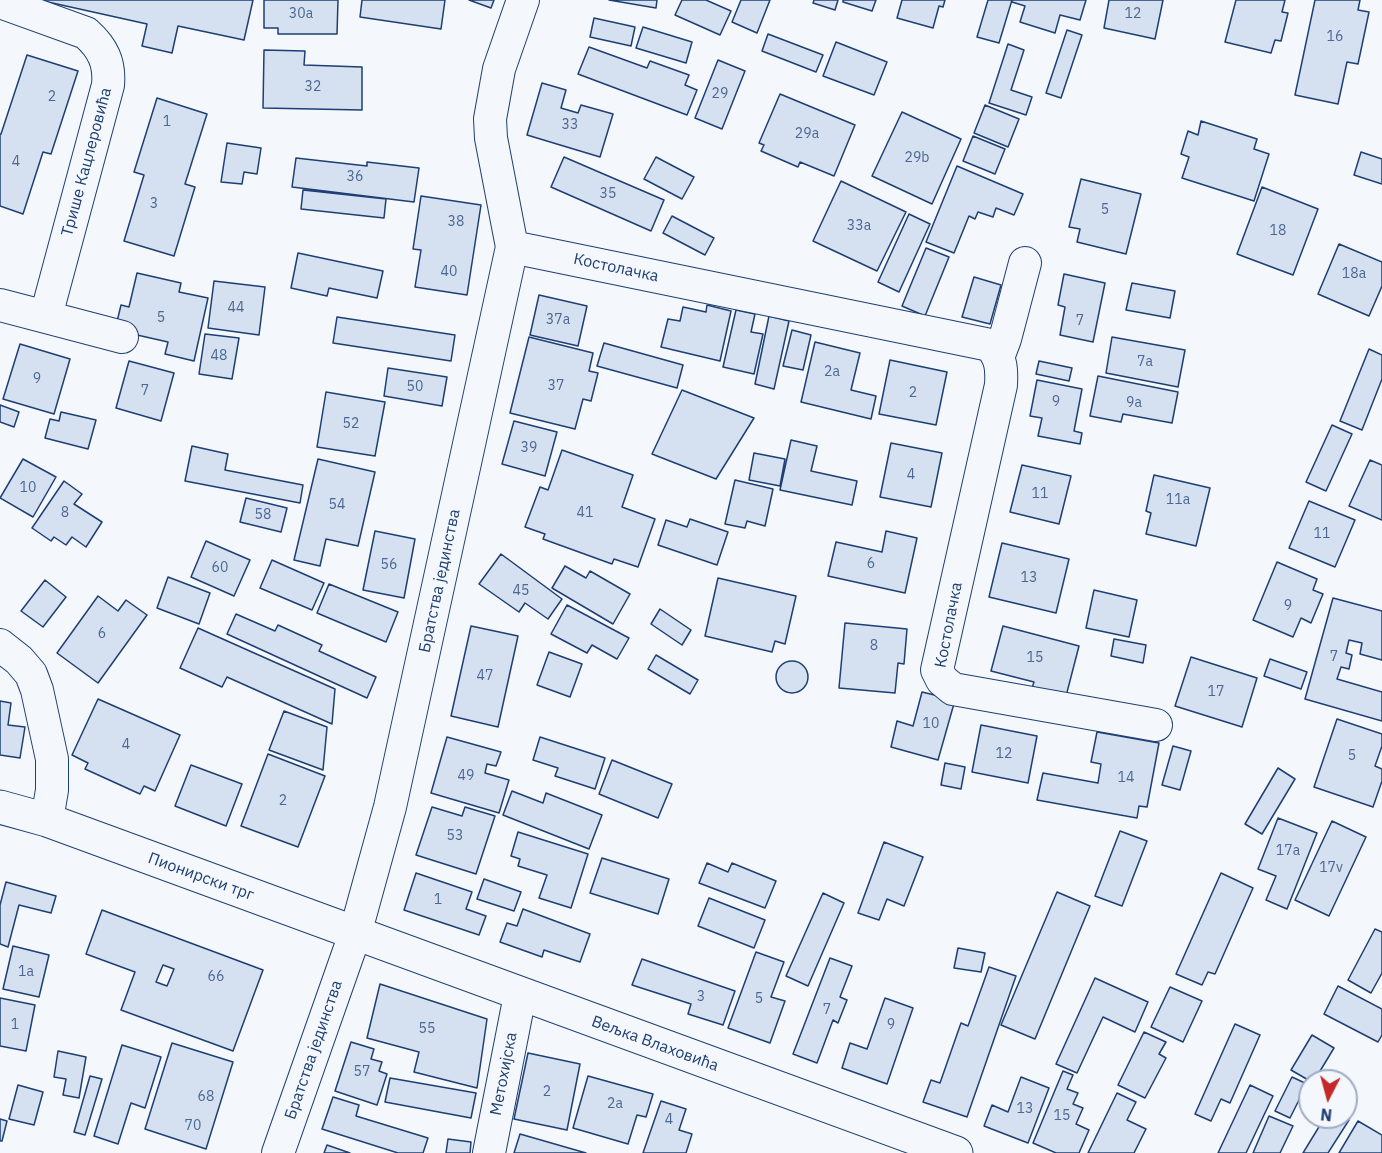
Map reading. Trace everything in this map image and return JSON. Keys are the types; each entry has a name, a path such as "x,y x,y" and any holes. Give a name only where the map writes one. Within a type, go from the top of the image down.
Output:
{"street":[{"name":"Братства јединства","path":"278,1153 355,934 390,807 512,247 491,138 490,118 499,69 523,0"},
{"name":"Трише Кацлеровића","path":"0,2 86,33 104,53 108,64 108,86 46,316"},
{"name":"Костолачка","path":"512,247 990,345 999,355 1002,367 1001,385 937,670 942,680 953,689 1156,725"},
{"name":"Костолачка","path":"999,355 1025,262"},
{"path":"0,305 122,337"},
{"path":"0,645 19,660 30,674 37,690 52,759 52,790 47,820"},
{"name":"Пионирски трг","path":"0,807 47,820 355,934"},
{"name":"Вељка Влаховића","path":"355,934 956,1153"},
{"name":"Метохијска","path":"489,1153 520,995"}],"building":[{"path":"39,0 253,0 244,40 178,26 172,53 142,46 147,24"},
{"path":"264,0 338,0 337,34 278,34 278,28 264,28"},
{"path":"362,0 445,0 441,29 360,17"},
{"path":"469,0 494,0 491,8"},
{"path":"609,0 657,0 656,8"},
{"path":"682,0 706,0 731,11 720,35 675,15"},
{"path":"741,0 770,0 757,33 732,22"},
{"path":"814,0 838,0 835,10 813,3"},
{"path":"843,0 876,0 872,11 843,2"},
{"path":"902,0 945,0 943,7 939,6 933,28 897,18"},
{"path":"988,0 1012,0 999,43 977,37"},
{"path":"1012,0 1086,0 1080,20 1060,15 1055,33 1020,22 1025,6 1012,2"},
{"path":"1109,0 1163,0 1155,39 1104,28"},
{"path":"1236,0 1285,0 1282,12 1288,13 1281,41 1275,40 1271,53 1225,42"},
{"path":"1315,0 1360,0 1358,10 1369,12 1358,64 1347,62 1338,104 1295,95"},
{"path":"594,18 635,27 631,46 590,37"},
{"path":"643,27 692,42 686,63 636,48"},
{"path":"1067,30 1082,35 1061,98 1046,93"},
{"path":"768,34 823,55 816,72 762,51"},
{"path":"836,42 887,62 874,95 823,76"},
{"path":"1008,44 1024,50 1011,90 1032,97 1026,115 989,103"},
{"path":"589,47 647,68 650,61 689,75 685,85 697,90 687,115 578,74"},
{"path":"264,50 305,51 304,65 362,67 362,110 263,108"},
{"path":"27,55 78,71 51,154 43,152 23,214 0,206 0,134"},
{"path":"718,60 745,71 722,129 695,118"},
{"path":"542,83 566,90 561,108 578,113 581,105 613,114 600,157 527,135"},
{"path":"780,94 855,125 834,176 800,162 798,167 761,151 764,145 759,143"},
{"path":"157,98 207,114 185,184 195,187 174,256 124,241 144,175 134,172"},
{"path":"985,105 1019,119 1008,147 974,133"},
{"path":"902,112 961,139 932,204 872,176"},
{"path":"1201,121 1257,139 1254,149 1269,154 1254,201 1182,178 1189,157 1181,154 1188,131 1198,135"},
{"path":"973,136 1005,149 995,174 963,161"},
{"path":"227,143 261,148 257,174 244,172 242,184 221,182"},
{"path":"1361,152 1382,159 1382,184 1354,175"},
{"path":"564,157 664,200 651,231 551,187"},
{"path":"656,157 694,177 682,199 644,179"},
{"path":"296,158 367,166 367,162 419,168 414,202 292,187"},
{"path":"957,166 1023,194 1014,215 996,208 993,217 978,212 975,219 969,216 954,253 926,242"},
{"path":"1081,179 1141,194 1126,254 1077,242 1080,229 1069,227"},
{"path":"841,181 906,212 877,271 813,241"},
{"path":"1262,187 1318,209 1293,275 1237,254"},
{"path":"303,190 386,199 384,218 301,209"},
{"path":"421,196 481,205 467,295 415,287 421,250 413,249"},
{"path":"909,214 930,224 899,292 878,282"},
{"path":"672,216 714,238 705,255 663,233"},
{"path":"1339,244 1382,262 1382,286 1369,316 1318,294"},
{"path":"926,248 949,257 925,316 902,306"},
{"path":"298,253 383,271 377,298 329,288 327,296 291,288"},
{"path":"137,273 181,283 179,292 208,298 194,361 165,354 168,342 115,330 121,305 129,307"},
{"path":"1064,274 1105,283 1093,342 1060,335 1065,307 1058,305"},
{"path":"974,277 1001,285 990,324 962,317"},
{"path":"214,281 265,287 259,335 208,328"},
{"path":"1132,283 1175,291 1170,318 1126,310"},
{"path":"539,295 587,306 578,346 530,335"},
{"path":"707,305 731,311 720,361 661,347 668,319 680,321 683,307 706,312"},
{"path":"736,310 755,314 751,332 763,334 754,374 723,367"},
{"path":"769,316 789,321 774,389 755,384"},
{"path":"337,317 455,335 451,361 333,343"},
{"path":"792,330 811,335 803,370 783,366"},
{"path":"205,334 239,338 232,379 199,374"},
{"path":"529,337 593,353 589,371 598,373 591,401 583,399 575,429 510,413"},
{"path":"1112,337 1185,350 1178,387 1106,373"},
{"path":"815,342 860,353 851,390 876,396 871,419 801,402"},
{"path":"604,343 683,365 677,388 597,366"},
{"path":"20,344 70,359 54,414 3,399"},
{"path":"1369,349 1382,355 1382,379 1362,430 1340,421"},
{"path":"890,360 947,372 936,425 879,414"},
{"path":"129,361 174,373 161,421 116,408"},
{"path":"1039,361 1072,368 1069,381 1036,374"},
{"path":"388,368 447,377 442,406 384,396"},
{"path":"1098,376 1178,392 1172,423 1123,414 1121,422 1090,416"},
{"path":"1037,380 1082,389 1074,431 1082,433 1080,444 1038,436 1042,418 1030,416"},
{"path":"682,390 754,418 716,479 652,454"},
{"path":"326,392 385,402 375,456 317,447"},
{"path":"0,405 19,412 14,427 0,422"},
{"path":"61,412 96,420 88,449 45,438 50,419 59,421"},
{"path":"514,421 557,432 545,476 502,464"},
{"path":"1332,425 1352,434 1326,491 1306,482"},
{"path":"791,440 817,446 811,471 857,481 852,505 780,490"},
{"path":"891,443 942,453 931,507 880,497"},
{"path":"192,446 228,454 225,470 303,485 300,503 185,481"},
{"path":"562,450 633,475 622,507 655,519 638,567 614,559 612,564 543,539 545,534 525,527 540,487 548,490"},
{"path":"754,453 785,459 780,486 749,480"},
{"path":"23,459 56,477 33,517 0,498"},
{"path":"318,459 375,472 358,546 326,539 320,566 294,560"},
{"path":"1370,460 1382,465 1382,520 1349,506"},
{"path":"1022,465 1071,476 1059,524 1010,512"},
{"path":"1154,475 1210,488 1196,546 1146,534 1151,513 1146,511"},
{"path":"735,480 773,489 765,526 747,521 745,528 725,524"},
{"path":"64,481 82,494 74,504 102,522 86,547 72,537 66,545 54,537 51,541 32,528"},
{"path":"246,498 287,508 281,532 240,522"},
{"path":"1309,501 1355,520 1335,567 1289,548"},
{"path":"690,519 728,532 717,565 658,545 666,520 687,527"},
{"path":"375,531 415,539 404,598 363,590"},
{"path":"886,531 917,538 905,593 828,576 836,542 882,552"},
{"path":"206,541 250,560 234,596 191,577"},
{"path":"1002,543 1069,559 1056,613 989,597"},
{"path":"501,554 562,599 548,619 525,603 519,612 479,584"},
{"path":"272,560 324,583 312,610 260,588"},
{"path":"1277,562 1317,579 1313,590 1323,594 1311,623 1301,618 1293,637 1253,620"},
{"path":"565,566 586,578 590,571 630,594 613,624 552,588"},
{"path":"168,577 210,593 199,624 157,608"},
{"path":"718,578 796,596 785,644 775,641 772,652 705,636"},
{"path":"45,580 66,597 43,627 21,611"},
{"path":"329,584 398,612 386,642 317,613"},
{"path":"1094,590 1137,600 1129,637 1086,628"},
{"path":"98,596 118,611 126,600 147,615 98,683 57,653"},
{"path":"1333,598 1382,611 1382,660 1360,654 1362,643 1349,640 1346,653 1352,655 1349,669 1341,667 1337,679 1382,692 1382,721 1305,699"},
{"path":"567,605 629,638 617,659 592,645 587,653 551,634"},
{"path":"660,609 691,630 682,645 651,624"},
{"path":"236,614 275,631 278,625 322,645 319,651 376,677 367,698 227,634"},
{"path":"845,623 907,629 904,664 898,663 895,693 839,688"},
{"path":"471,626 518,636 498,727 451,716"},
{"path":"1003,626 1079,646 1065,700 1031,691 1034,682 991,671"},
{"path":"198,628 335,689 332,724 227,677 222,687 180,668"},
{"path":"1114,639 1146,645 1143,663 1111,656"},
{"path":"549,652 582,664 570,697 537,685"},
{"path":"656,655 698,680 690,694 648,669"},
{"path":"1191,657 1257,678 1242,727 1175,706"},
{"path":"1270,659 1307,672 1301,689 1264,676"},
{"path":"792,661 803,666 808,677 803,688 792,693 781,688 776,677 781,666"},
{"path":"922,692 955,700 938,760 891,747 897,721 913,726"},
{"path":"98,699 180,735 155,791 144,786 140,794 85,769 88,763 72,755"},
{"path":"0,701 11,703 8,725 25,727 20,758 0,755"},
{"path":"284,711 327,727 323,770 269,750"},
{"path":"1337,719 1382,734 1382,746 1375,766 1382,769 1382,781 1373,807 1314,787"},
{"path":"981,725 1037,736 1028,783 972,772"},
{"path":"1097,732 1159,743 1147,807 1139,806 1137,818 1037,800 1043,773 1098,783 1101,764 1091,762"},
{"path":"447,737 501,752 496,766 487,764 485,773 509,780 499,813 431,793"},
{"path":"540,737 605,758 595,789 555,776 558,768 533,760"},
{"path":"1173,746 1191,751 1180,790 1162,785"},
{"path":"268,754 325,776 298,847 241,826"},
{"path":"612,760 672,784 658,818 599,794"},
{"path":"945,763 965,767 961,789 941,785"},
{"path":"191,765 242,784 226,826 175,806"},
{"path":"1278,768 1295,779 1262,834 1245,824"},
{"path":"512,791 543,803 546,793 602,815 589,849 503,815"},
{"path":"432,807 462,816 465,807 495,816 476,874 416,855"},
{"path":"1278,818 1317,833 1287,909 1266,900 1276,876 1258,869"},
{"path":"1332,821 1366,837 1329,916 1295,900"},
{"path":"1120,831 1147,841 1122,906 1095,896"},
{"path":"518,832 588,854 571,908 539,898 547,875 518,866 520,859 511,856"},
{"path":"884,842 923,857 904,906 887,899 879,920 858,913"},
{"path":"602,858 669,879 658,914 590,893"},
{"path":"707,863 728,872 732,863 776,881 765,908 699,883"},
{"path":"416,873 472,892 466,909 486,916 479,935 404,910"},
{"path":"1221,873 1253,888 1215,974 1208,972 1202,985 1176,974"},
{"path":"484,879 521,892 514,911 477,899"},
{"path":"6,882 56,896 51,913 19,905 8,947 0,944 0,905"},
{"path":"1057,892 1090,906 1035,1039 1001,1025"},
{"path":"823,893 844,903 808,986 786,976"},
{"path":"709,898 765,920 754,948 698,926"},
{"path":"523,909 590,934 580,962 544,950 542,957 500,942 507,923 517,926"},
{"path":"102,910 263,970 233,1051 121,1010 135,972 86,954","holes":["163,965 174,969 167,986 156,982"]},
{"path":"1375,929 1382,932 1382,973 1371,993 1348,980"},
{"path":"13,946 49,955 39,997 3,989"},
{"path":"958,948 985,953 981,972 954,968"},
{"path":"756,952 784,962 771,997 785,1001 770,1043 728,1028"},
{"path":"830,958 852,966 840,997 847,1000 838,1023 833,1020 817,1063 793,1054"},
{"path":"642,959 735,991 723,1025 688,1014 691,1004 632,985"},
{"path":"989,967 1016,976 967,1117 923,1102 931,1080 940,1083 961,1023 968,1026"},
{"path":"1095,978 1148,1002 1135,1032 1103,1017 1077,1073 1056,1064"},
{"path":"380,984 487,1019 477,1088 414,1072 419,1052 367,1038"},
{"path":"1338,986 1382,1009 1382,1035 1378,1042 1324,1014"},
{"path":"1170,987 1202,1001 1183,1042 1151,1027"},
{"path":"0,998 35,1005 26,1051 0,1046"},
{"path":"885,998 913,1008 887,1084 842,1068 850,1043 867,1049"},
{"path":"1235,1024 1260,1035 1230,1103 1221,1099 1211,1121 1195,1114"},
{"path":"1144,1032 1166,1042 1159,1054 1166,1058 1145,1098 1118,1085"},
{"path":"1312,1035 1334,1048 1321,1069 1298,1069 1298,1074 1291,1070"},
{"path":"351,1042 374,1049 371,1059 382,1062 379,1071 387,1074 377,1105 335,1091"},
{"path":"172,1043 233,1062 206,1149 145,1129"},
{"path":"122,1045 161,1057 145,1108 131,1103 118,1144 94,1136"},
{"path":"58,1051 86,1057 79,1098 63,1095 66,1079 54,1077"},
{"path":"528,1053 580,1064 567,1130 514,1119"},
{"path":"1063,1071 1073,1075 1067,1089 1078,1093 1073,1104 1083,1108 1076,1124 1089,1130 1079,1153 1056,1153 1033,1143"},
{"path":"90,1076 102,1079 85,1135 74,1132"},
{"path":"588,1076 653,1094 646,1117 637,1115 628,1144 573,1128"},
{"path":"1021,1077 1049,1088 1028,1143 984,1126 992,1105 1008,1112"},
{"path":"1292,1077 1298,1080 1298,1102 1290,1118 1275,1111"},
{"path":"390,1078 476,1093 471,1118 385,1102"},
{"path":"18,1085 43,1092 34,1125 9,1119"},
{"path":"1250,1085 1273,1096 1246,1153 1218,1153"},
{"path":"1117,1093 1136,1102 1127,1120 1146,1129 1134,1153 1088,1153"},
{"path":"333,1097 359,1105 356,1116 428,1138 423,1153 398,1153 322,1129"},
{"path":"661,1101 686,1109 679,1130 692,1134 686,1153 643,1153"},
{"path":"1269,1116 1293,1126 1280,1153 1253,1153"},
{"path":"0,1119 7,1121 2,1141 0,1141"},
{"path":"1358,1121 1382,1135 1382,1153 1339,1153 1353,1129 1358,1129"},
{"path":"1318,1129 1343,1129 1328,1153 1303,1153"},
{"path":"520,1134 586,1153 514,1153"},
{"path":"448,1139 471,1142 470,1153 446,1153"},
{"path":"327,1145 350,1153 324,1153"}]}
